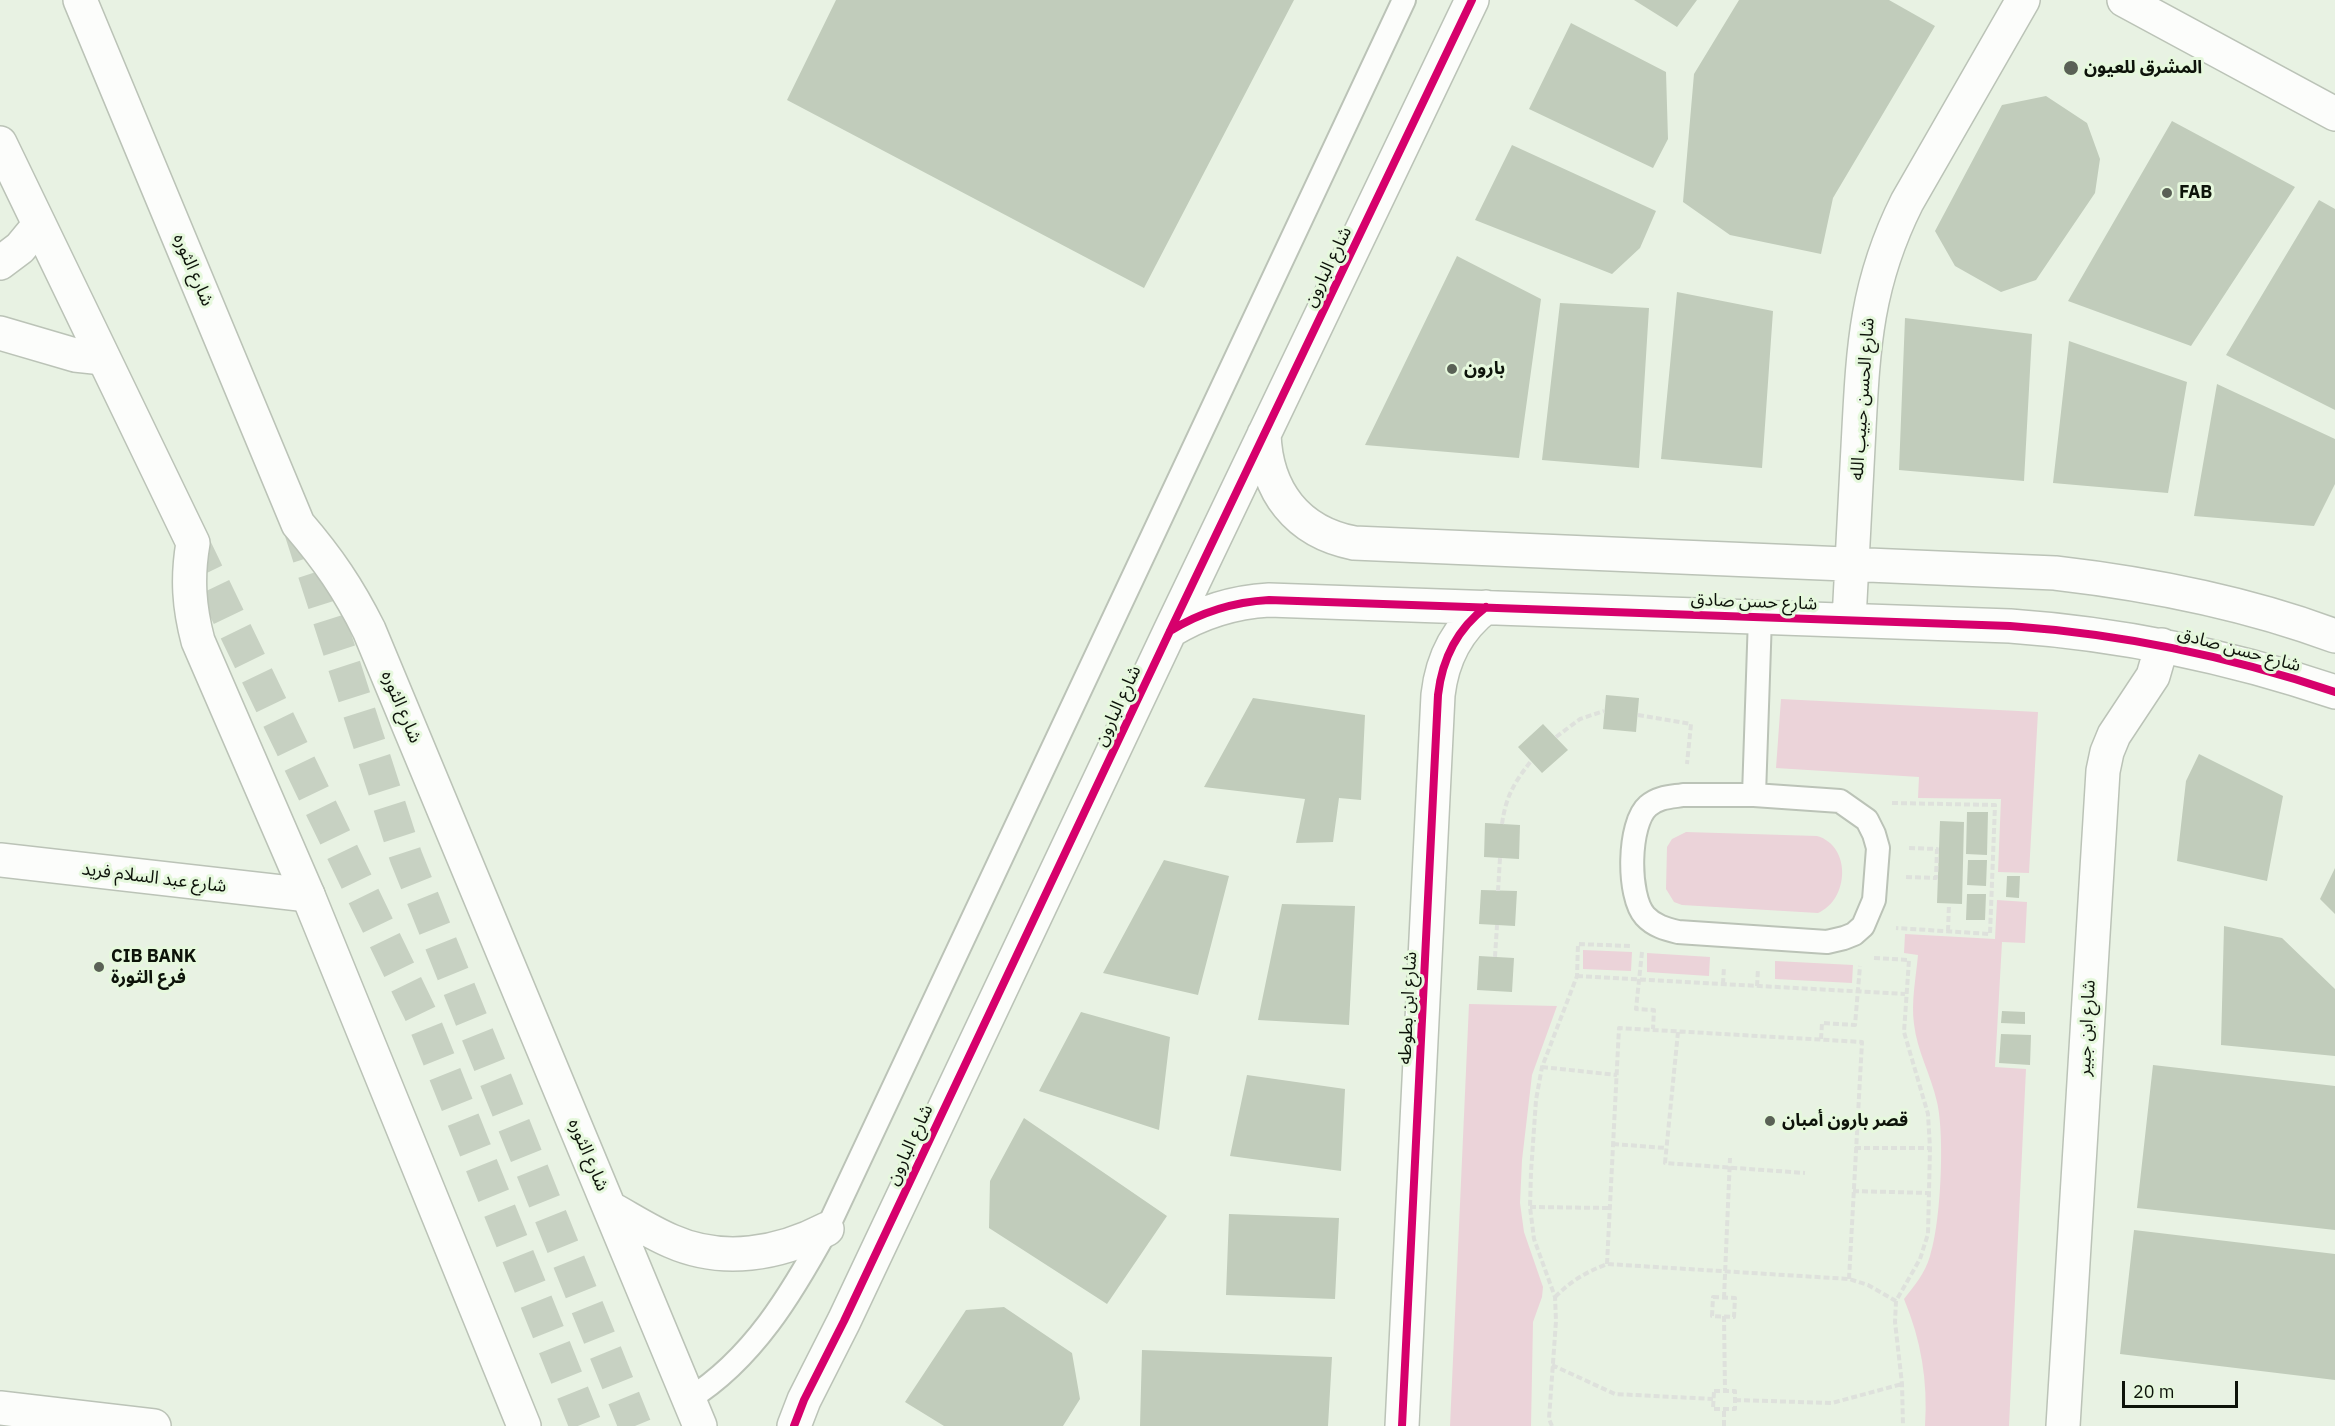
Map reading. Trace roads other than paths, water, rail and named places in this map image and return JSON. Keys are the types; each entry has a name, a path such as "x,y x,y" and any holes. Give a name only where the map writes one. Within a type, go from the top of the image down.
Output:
{"main road":[{"name":"شارع الثوره","path":"80,0 298,524 326,556 350,592 369,630 694,1412"},
{"name":"شارع البارون","path":"794,1426 804,1400 844,1321 1170,631 1472,0"},
{"name":"شارع الحسن حبيب الله","path":"1849,620 1864,350 1876,282 1893,233 1907,202 2023,0"},
{"path":"2124,0 2335,114"},
{"path":"0,143 192,543 188,568 188,593 191,617 198,641 308,895 524,1426"},
{"path":"0,263 20,248 39,225"},
{"path":"0,333 75,355 103,358"},
{"path":"1264,434 1270,475 1293,512 1314,529 1354,543 2044,572 2124,582 2222,602 2335,636"},
{"name":"شارع حسن صادق","path":"1170,631 1217,608 1255,600 2048,629 2162,645 2266,670 2335,693"},
{"name":"شارع ابن بطوطه","path":"1402,1426 1438,695 1443,668 1455,641 1465,626 1486,607"},
{"name":"شارع ابن جبير","path":"2063,1426 2103,771 2114,735 2152,676 2162,645"},
{"name":"شارع عبد السلام فريد","path":"0,860 308,895"},
{"path":"610,1208 674,1242 690,1248 725,1254 761,1253 779,1249 827,1229"},
{"path":"0,1408 154,1426"}],"lane":[{"path":"694,1412 712,1384 759,1336 799,1279 827,1229 1404,0"},
{"path":"1754,795 1760,617"},
{"path":"1683,795 1754,795 1840,801 1867,820 1878,848 1874,900 1863,926 1844,938 1827,942 1678,932 1660,928 1645,917 1636,902 1632,884 1635,831 1639,818 1647,806 1660,798 1683,795"}],"tunnel":[{"path":"299,526 406,857 635,1426"},
{"path":"193,543 422,1017 586,1426"}],"place":[{"name":"المشرق للعيون","path":"2071,68"},
{"name":"FAB","path":"2167,193"},
{"name":"بارون","path":"1452,369"},
{"name":"CIB BANK فرع الثورة","path":"99,967"},
{"name":"قصر بارون أمبان","path":"1770,1121"}]}
